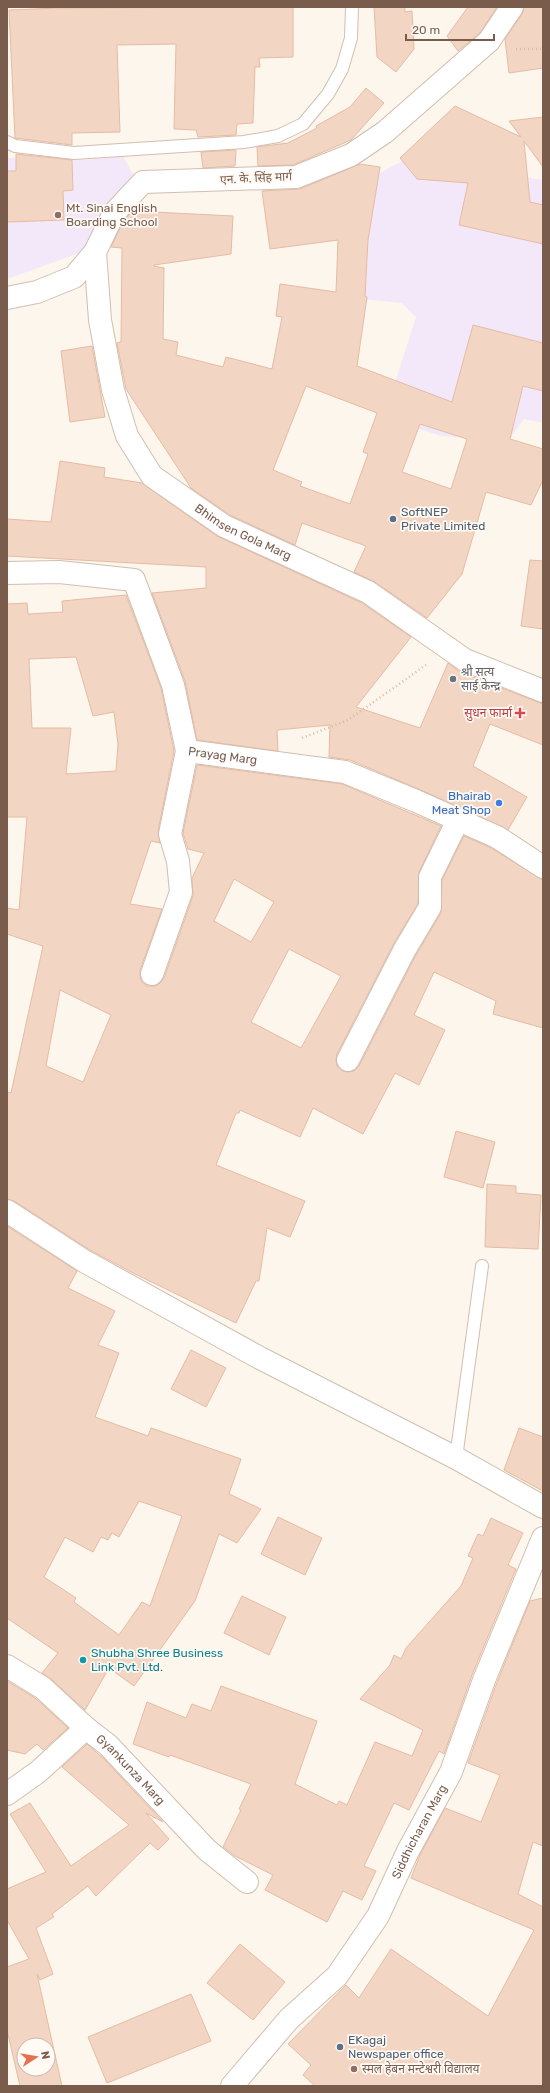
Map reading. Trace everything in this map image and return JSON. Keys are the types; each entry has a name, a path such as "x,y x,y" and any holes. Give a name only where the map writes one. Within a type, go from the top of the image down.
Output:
{"street":[{"name":"एन. के. सिंह मार्ग","path":"7,298 37,292 74,277 95,252 114,213 143,182 296,177 351,155 385,132 489,41 512,7"},
{"name":"Bhimsen Gola Marg","path":"95,252 100,320 113,390 127,436 152,476 224,526 368,592 465,660 543,691"},
{"name":"Prayag Marg","path":"7,573 59,572 134,580 173,685 187,751 345,772 497,837 543,867"},
{"path":"152,974 181,892 178,861 170,834 187,751"},
{"path":"348,1060 405,949 430,907 430,877 458,820"},
{"path":"7,1211 84,1261 260,1358 456,1458 543,1507"},
{"name":"Siddhicharan Marg","path":"232,2086 290,2019 337,1976 378,1916 408,1851 451,1772 484,1680 543,1538"},
{"name":"Gyankunza Marg","path":"7,1666 44,1688 86,1728 108,1745 207,1850 247,1882"},
{"path":"7,1794 38,1772 86,1728"}],"lane":[{"path":"7,142 15,146 74,153 244,142 278,136 303,124 328,94 342,69 351,38 352,7"},
{"path":"456,1458 482,1266"}],"path":[{"path":"301,738 348,720 413,676 448,648"}],"shaded area":[{"name":"Mt. Sinai English Boarding School","path":"123,156 135,178 82,252 7,279 7,158 86,160"},
{"path":"402,161 444,170 519,176 543,180 543,423 524,419 508,441 441,436 384,417 416,317 402,303 340,297 365,173 380,173"}],"building":[{"path":"293,7 293,57 259,58 260,67 255,67 253,123 237,124 236,135 198,137 196,130 174,129 176,44 117,45 120,132 72,133 72,145 15,138 9,10 58,8"},
{"path":"374,7 405,7 405,12 412,11 414,49 396,72 377,57"},
{"path":"468,7 497,7 480,33 458,51 447,36"},
{"path":"524,7 543,7 543,68 509,73 505,39 522,14"},
{"path":"366,88 384,103 351,140 293,165 258,166 257,147 288,143 317,128 316,126 350,107"},
{"path":"455,106 521,137 509,121 543,117 543,167 524,141 530,202 543,205 543,244 459,225 468,183 417,179 400,158"},
{"path":"236,150 235,166 203,168 201,152"},
{"path":"16,154 72,160 73,190 63,191 64,220 7,222 7,171 16,171"},
{"path":"360,164 380,167 368,240 365,296 367,297 357,366 452,402 473,325 543,343 543,391 523,386 510,439 543,449 543,480 531,505 486,492 462,574 427,618 375,582 354,572 366,546 302,523 295,545 230,515 191,488 126,389 117,343 121,342 122,248 111,247 124,220 133,211 233,216 231,254 154,265 164,268 163,339 178,342 176,355 223,367 226,357 272,369 282,317 276,316 280,284 336,292 338,240 270,249 262,191 300,189","holes":["306,386 377,413 363,452 368,454 350,504 300,486 302,482 273,470","420,424 467,439 451,489 402,472"]},
{"path":"92,346 105,417 70,422 61,351"},
{"path":"60,461 105,468 104,477 142,483 217,536 362,603 411,637 356,707 420,728 448,663 460,672 543,704 543,745 490,724 473,766 527,797 508,830 421,790 350,760 329,757 330,725 277,730 278,751 197,740 185,681 152,593 206,588 206,567 7,556 7,519 51,522"},
{"path":"530,560 543,561 543,629 521,626"},
{"path":"126,595 161,688 174,751 158,831 160,843 151,841 130,904 162,909 140,970 142,982 147,986 155,986 164,978 193,896 192,878 204,853 188,849 183,833 197,765 342,784 441,826 419,872 418,904 394,943 337,1054 337,1066 343,1071 354,1071 359,1066 416,955 441,913 442,880 464,836 491,848 543,880 543,1028 493,1014 496,1001 434,972 414,1015 445,1030 419,1085 395,1073 363,1134 313,1108 300,1137 240,1110 239,1113 236,1113 216,1165 305,1201 290,1237 267,1228 259,1281 256,1281 236,1323 131,1272 90,1250 14,1201 7,1199 7,1092 11,1093 43,946 7,934 7,908 19,910 27,817 7,817 7,604 27,603 28,614 63,612 62,601","holes":["76,657 93,716 114,712 118,744 116,771 66,774 71,728 32,728 29,659","234,879 274,902 251,942 214,921","289,949 341,976 301,1048 251,1022","60,990 111,1015 83,1082 46,1066"]},
{"path":"456,1131 495,1142 483,1188 444,1177"},
{"path":"487,1184 516,1186 516,1193 541,1195 538,1249 485,1247"},
{"path":"7,1226 77,1271 68,1288 115,1311 98,1345 119,1353 95,1417 148,1436 151,1428 241,1459 229,1494 261,1509 237,1543 219,1534 195,1601 134,1686 109,1668 85,1710 51,1679 42,1673 58,1653 7,1618","holes":["139,1501 182,1516 150,1606 142,1602 119,1635 74,1602 76,1598 44,1577 65,1537 93,1552 101,1537 108,1540 112,1533 119,1537"]},
{"path":"191,1350 226,1368 206,1407 171,1389"},
{"path":"519,1428 543,1437 543,1491 504,1470"},
{"path":"278,1517 322,1538 305,1575 261,1554"},
{"path":"491,1518 523,1533 508,1565 516,1569 472,1675 444,1754 439,1751 409,1810 394,1803 364,1866 376,1871 362,1900 343,1891 327,1922 265,1890 273,1875 235,1856 223,1847 241,1810 239,1809 251,1784 170,1755 169,1757 133,1744 147,1702 186,1718 192,1704 211,1711 221,1686 317,1721 295,1784 337,1805 339,1801 347,1805 375,1742 412,1756 423,1730 360,1699 390,1665 394,1655 401,1659 406,1648 461,1586 473,1558 468,1556 478,1534 483,1536"},
{"path":"242,1596 286,1617 269,1655 224,1633"},
{"path":"543,1598 543,1846 533,1842 518,1894 543,1907 543,2086 315,2086 303,2075 311,2065 288,2044 346,1985 359,1998 391,1949 488,2016 534,1930 411,1878 420,1855 445,1808 481,1822 500,1775 468,1763 496,1685 530,1601"},
{"path":"7,1681 35,1698 68,1728 43,1750 37,1744 25,1754 7,1750"},
{"path":"87,1744 104,1759 163,1822 146,1813 169,1839 158,1850 150,1843 96,1896 88,1886 52,1914 54,1917 36,1928 53,1974 40,1980 37,1974 51,2037 16,2037 16,2069 7,2030 7,1967 29,1959 7,1920 7,1889 46,1872 10,1814 30,1803 71,1866 129,1825 62,1767"},
{"path":"240,1944 285,1982 253,2020 207,1983"},
{"path":"191,1994 211,2041 107,2083 88,2037"},
{"path":"56,2059 62,2086 20,2086 18,2077 56,2077"}],"place":[{"name":"Mt. Sinai English Boarding School","path":"58,215"},
{"name":"SoftNEP Private Limited","path":"393,519"},
{"name":"श्री सत्य साई केन्द्र","path":"453,679"},
{"name":"सुधन फार्मा","path":"520,713"},
{"name":"Bhairab Meat Shop","path":"499,803"},
{"name":"Shubha Shree Business Link Pvt. Ltd.","path":"83,1660"},
{"name":"EKagaj Newspaper office","path":"340,2047"},
{"name":"स्मल हेबन मन्टेश्वरी विद्यालय","path":"354,2069"}]}
